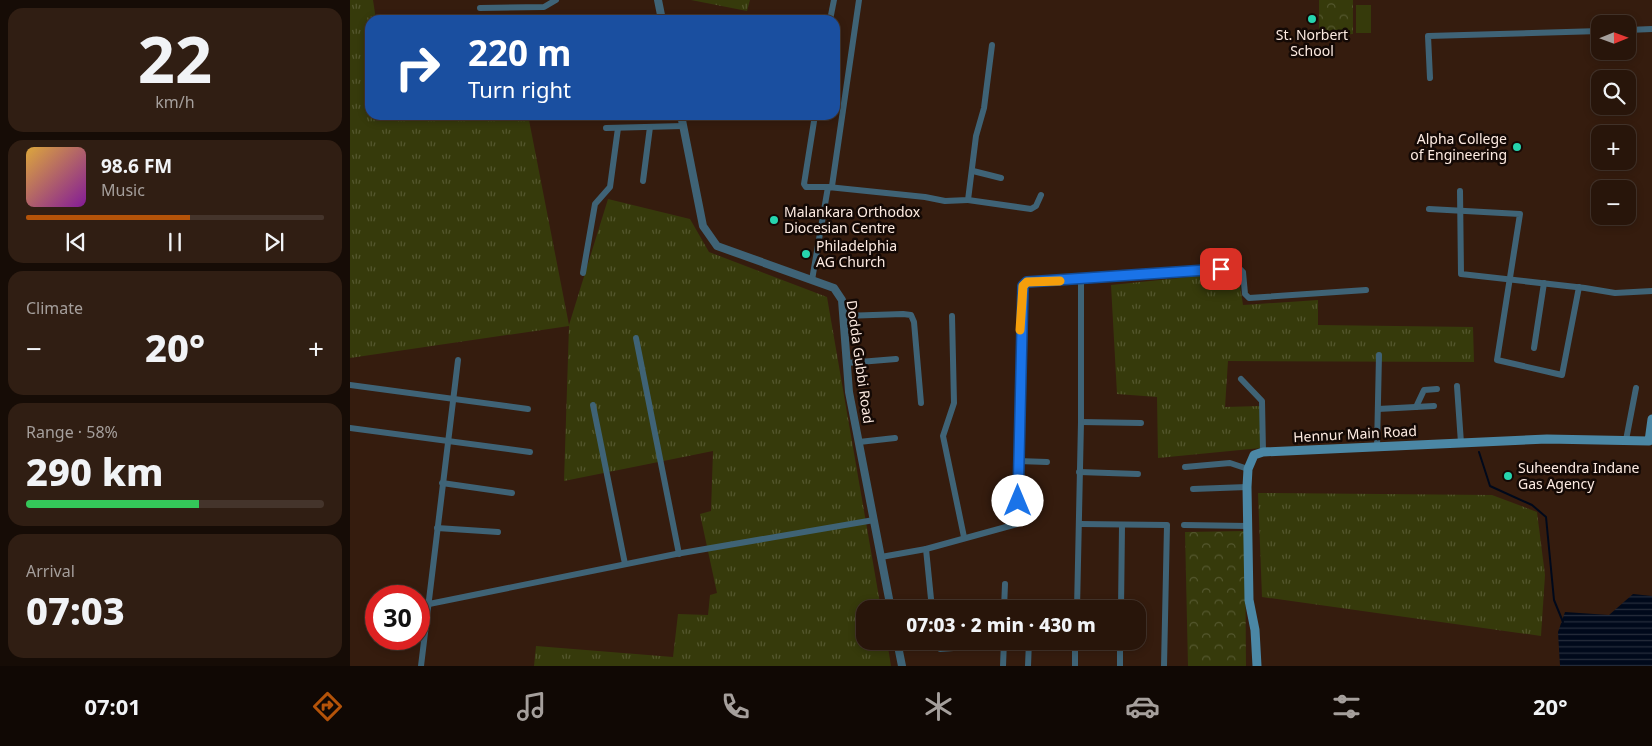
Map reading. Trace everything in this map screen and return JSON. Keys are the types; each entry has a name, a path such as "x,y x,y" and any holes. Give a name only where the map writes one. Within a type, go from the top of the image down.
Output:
{"main road":[{"name":"Hennur Main Road","path":"1263,452 1547,439 1649,442 1652,419"},
{"path":"1257,666 1255,630 1249,600 1247,487 1248,469 1254,455 1263,452"}],"street":[{"path":"480,8 544,7 556,0"},
{"path":"658,0 661,15"},
{"path":"831,15 834,0"},
{"path":"812,280 830,186 859,0"},
{"path":"1636,30 1652,30"},
{"path":"1430,78 1428,36 1591,31"},
{"path":"968,200 976,136 984,108 992,45"},
{"name":"Dodda Gubbi Road","path":"682,120 703,226 717,246 834,288 842,300 849,392 889,600"},
{"path":"814,120 804,184 806,187 830,186 945,201 968,200 1031,209 1036,206 1041,195"},
{"path":"606,128 683,126"},
{"path":"643,181 650,127"},
{"path":"583,273 595,204 610,187 618,128"},
{"path":"973,171 1001,178"},
{"path":"1460,191 1461,274 1579,287 1615,293 1652,291"},
{"path":"1429,209 1520,214 1497,360 1562,375 1579,287"},
{"path":"881,557 926,549 964,537 1017,524 1023,286 1027,282 1082,280 1239,268 1243,272 1245,294 1249,298 1366,290"},
{"path":"1077,600 1080,524 1082,280"},
{"path":"1534,348 1544,283"},
{"path":"843,316 911,315 914,322 921,403"},
{"path":"952,316 954,403 943,436 964,537"},
{"path":"636,338 679,554"},
{"path":"1377,447 1378,355"},
{"path":"847,363 896,359"},
{"path":"430,594 458,360"},
{"path":"1241,379 1262,401 1263,452"},
{"path":"350,385 528,408"},
{"path":"1457,386 1461,443"},
{"path":"1626,440 1636,388"},
{"path":"1416,407 1424,390 1437,389"},
{"path":"593,405 625,564"},
{"path":"1378,409 1434,406"},
{"path":"1081,422 1141,423"},
{"path":"350,428 530,452"},
{"path":"859,442 895,438"},
{"path":"1018,461 1048,462"},
{"path":"1186,467 1230,463 1248,469"},
{"path":"1079,472 1138,474"},
{"path":"442,483 512,494"},
{"path":"1193,489 1247,487"},
{"path":"430,604 625,564 874,520"},
{"path":"1080,524 1122,526 1167,525 1164,666"},
{"path":"1184,525 1248,526"},
{"path":"1121,600 1122,526"},
{"path":"437,528 498,532"},
{"path":"926,549 931,600"},
{"path":"1004,600 1005,584"},
{"path":"421,666 423,650"},
{"path":"899,650 902,666"},
{"path":"1004,650 1004,666"},
{"path":"1028,666 1029,650"},
{"path":"1075,666 1076,650"},
{"path":"1120,650 1120,666"}],"green space":[{"path":"350,0 373,0 375,15 365,15 365,120 529,120 569,325 608,199 690,219 709,252 827,297 879,600 856,600 856,650 888,650 891,666 534,666 536,646 673,657 678,614 708,615 710,595 717,593 700,514 711,511 713,451 564,481 569,326 350,358"},
{"path":"691,0 750,0 747,11"},
{"path":"1319,0 1353,0 1353,34 1319,36"},
{"path":"1356,5 1371,5 1371,33 1356,33"},
{"path":"1238,272 1243,305 1318,300 1318,325 1473,327 1474,362 1228,361 1225,407 1260,406 1261,448 1158,458 1157,397 1117,394 1111,285"},
{"path":"1258,493 1492,495 1537,512 1545,575 1541,636 1262,597"},
{"path":"1245,531 1246,666 1188,666 1185,532"}],"water":[{"path":"1633,594 1652,596 1652,666 1560,666 1558,632 1565,612 1609,615"}],"waterway":[{"path":"1479,452 1490,486 1532,505 1546,517 1554,600 1563,622"}],"slow traffic":[{"path":"1020,330 1021,292 1023,286 1027,282 1060,281"}],"place":[{"name":"St. Norbert School","path":"1312,19"},
{"name":"Alpha College of Engineering","path":"1517,147"},
{"name":"Malankara Orthodox Diocesian Centre","path":"774,220"},
{"name":"Philadelphia AG Church","path":"806,254"},
{"name":"Suheendra Indane Gas Agency","path":"1508,476"}],"route":[{"path":"1018,501 1020,330 1021,292 1023,286 1027,282 1082,280 1221,269"}]}
